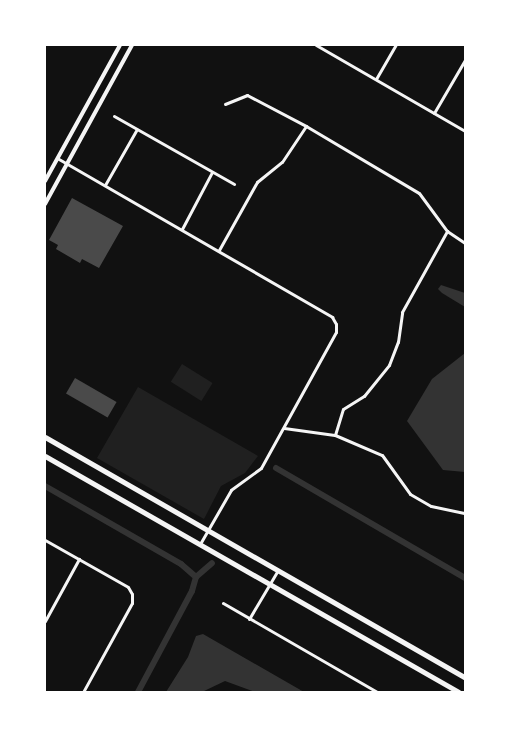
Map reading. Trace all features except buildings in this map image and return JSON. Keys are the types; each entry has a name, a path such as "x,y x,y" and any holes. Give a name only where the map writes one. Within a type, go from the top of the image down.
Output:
{"main road":[{"path":"45,437 465,678"},
{"path":"45,456 458,692"}],"street":[{"path":"45,180 120,45"},
{"path":"45,204 132,45"},
{"path":"316,45 323,47 465,131"},
{"path":"376,79 396,45"},
{"path":"434,113 465,60"},
{"path":"225,104 248,96 306,126 419,193 447,231 465,243"},
{"path":"114,116 234,184"},
{"path":"219,250 257,182 282,162 306,126"},
{"path":"106,185 137,129"},
{"path":"57,158 332,317 336,324 336,332 261,468 231,490 199,544"},
{"path":"182,229 212,172"},
{"path":"335,435 343,409 364,396 389,366 398,342 402,312 447,231"},
{"path":"284,428 335,435 382,455 410,494 431,506 465,513"},
{"path":"45,540 128,587 132,594 132,603 83,692"},
{"path":"45,621 79,559"},
{"path":"250,619 278,570"},
{"path":"223,603 377,692"}],"shaded area":[{"path":"441,285 465,293 465,307 442,293 438,289"},
{"path":"465,353 465,472 443,470 407,421 432,379"},
{"path":"182,364 213,383 201,401 171,382"},
{"path":"138,387 258,456 245,473 221,486 204,519 97,458"},
{"path":"203,634 304,692 255,692 225,681 202,692 166,692 188,657 196,636"}],"waterway":[{"path":"276,468 465,578"},
{"path":"45,486 181,564 196,577 192,591 138,692"},
{"path":"196,577 212,563"}]}
